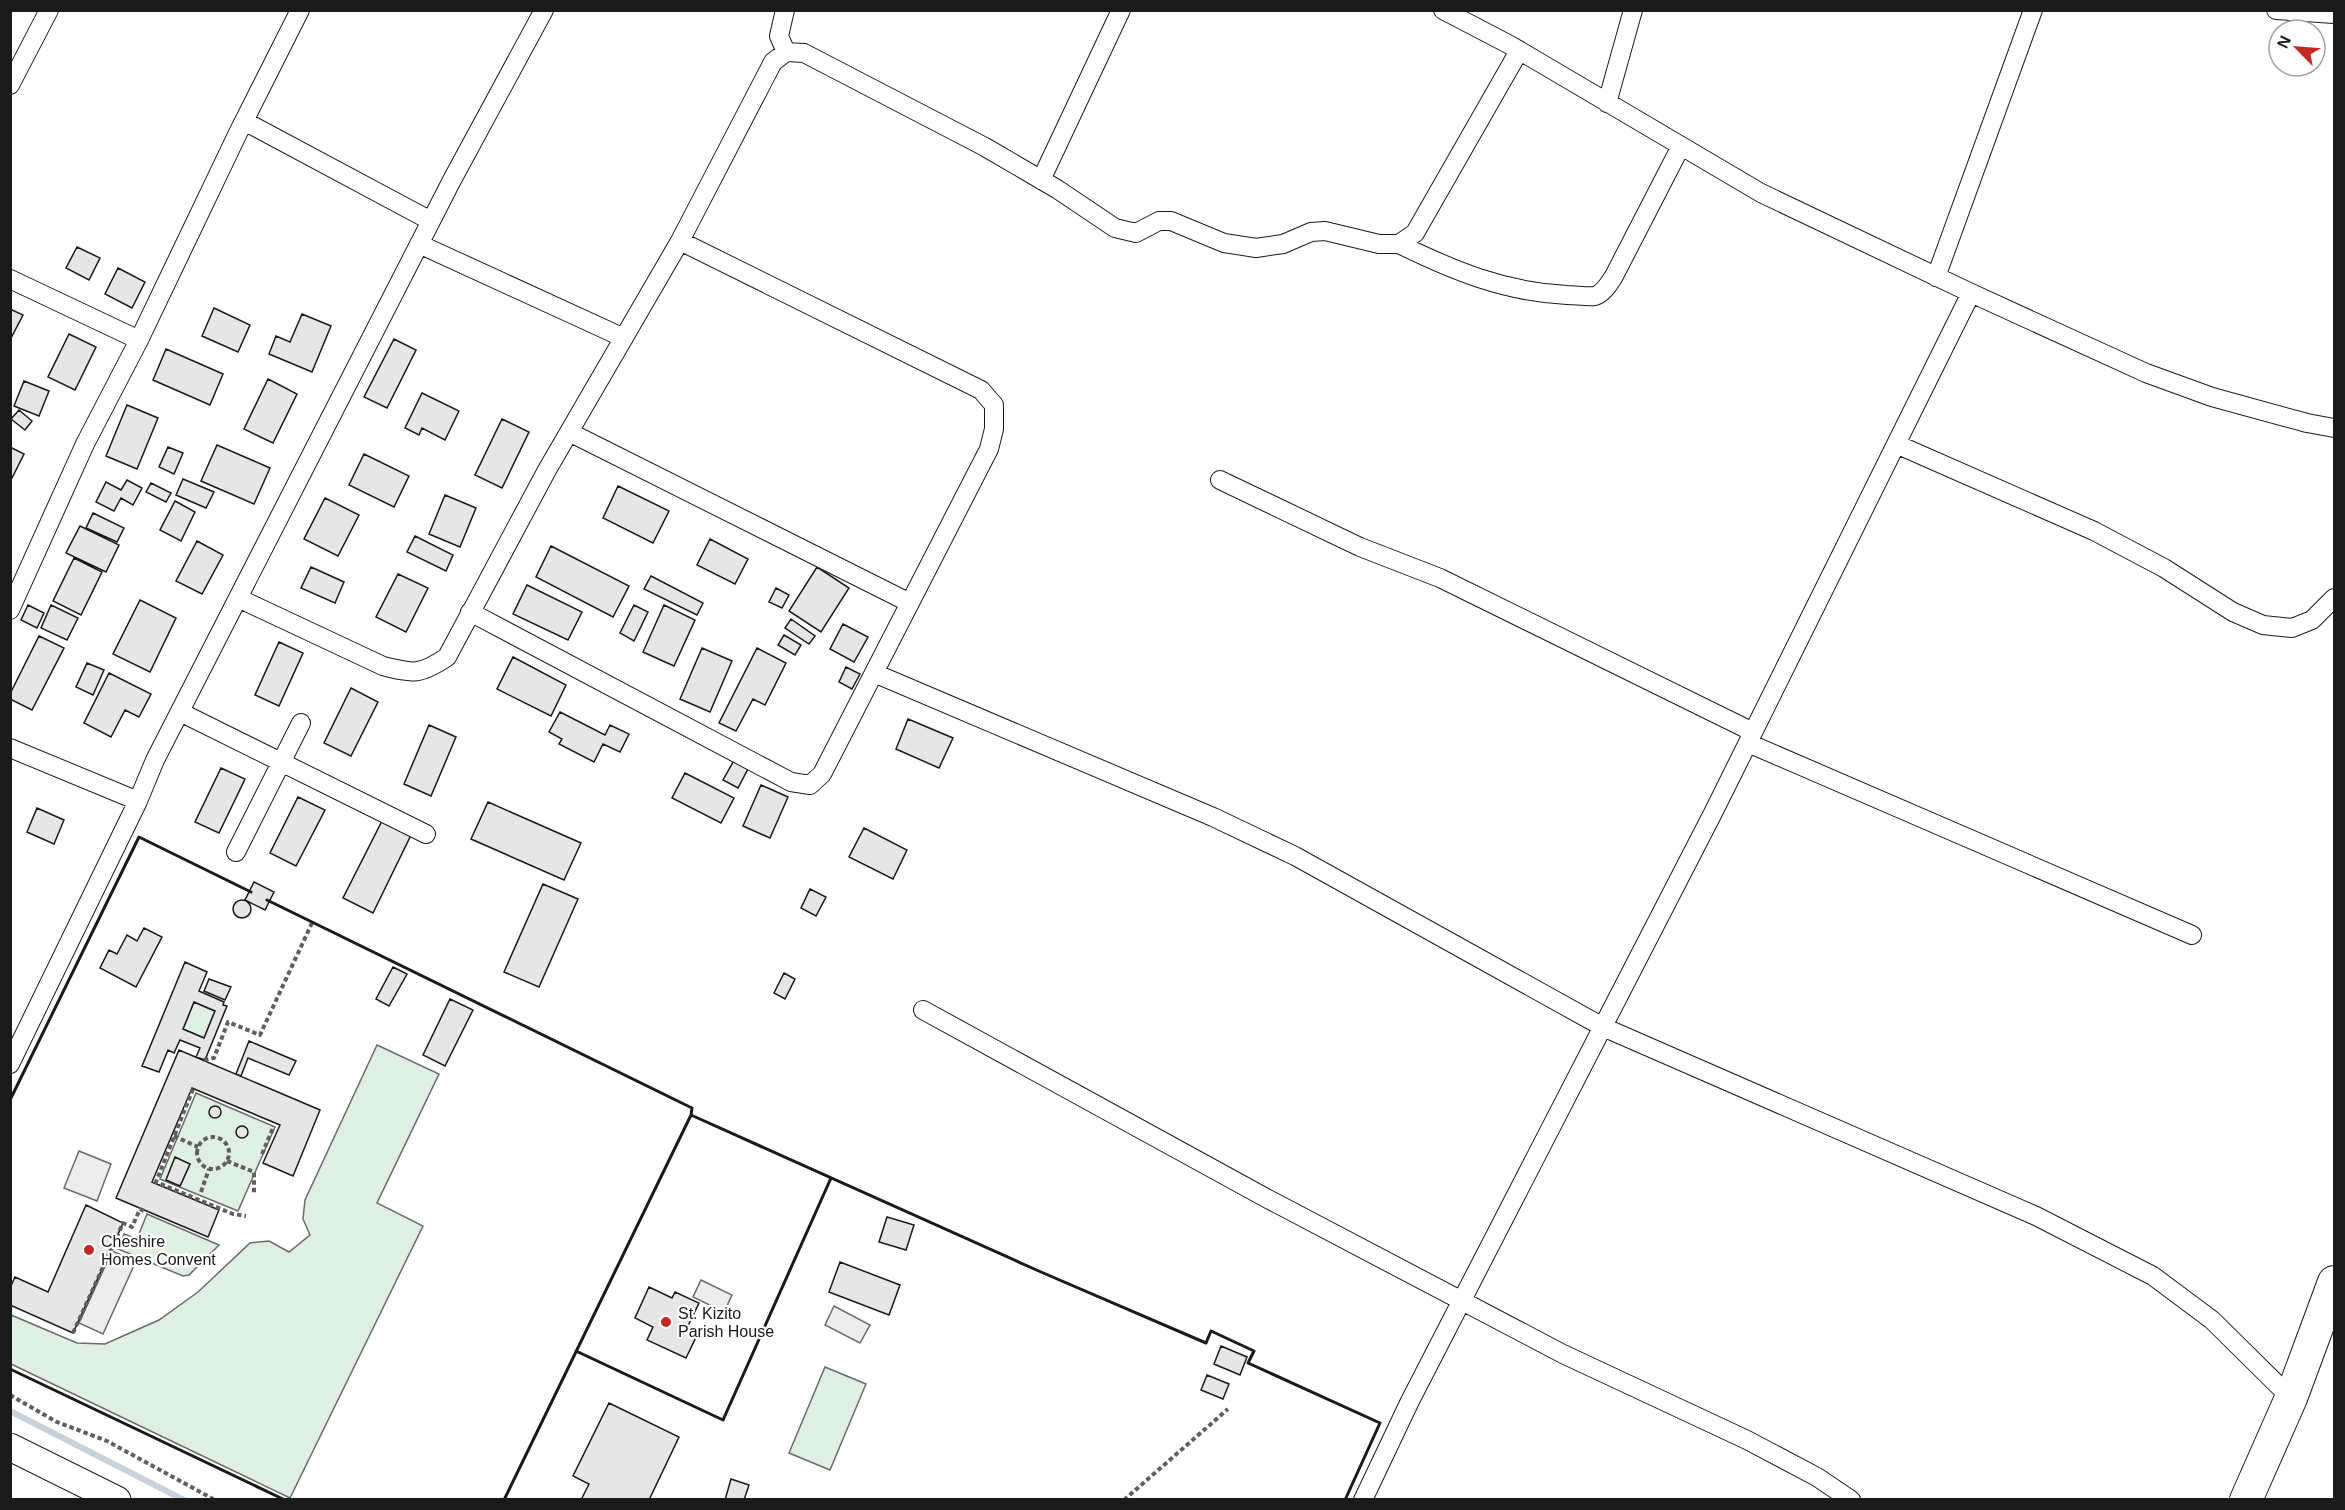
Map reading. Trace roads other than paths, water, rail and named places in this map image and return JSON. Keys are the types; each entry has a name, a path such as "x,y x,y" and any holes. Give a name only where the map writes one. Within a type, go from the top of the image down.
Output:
{"highway":[{"path":"2246,1500 2291,1398 2334,1282"}],"main road":[{"path":"10,1447 117,1500"}],"street":[{"path":"10,85 49,10"},
{"path":"10,610 85,444 139,340 300,10"},
{"path":"10,1064 138,801 155,760 419,244 544,10"},
{"path":"784,10 779,36 786,52"},
{"path":"1041,180 1121,10"},
{"path":"1443,10 1519,51 1761,193 1936,277 2127,365 2212,398 2334,428"},
{"path":"1607,103 1633,10"},
{"path":"1936,277 2033,10"},
{"path":"2276,10 2334,14"},
{"path":"1399,244 1415,233 1519,51"},
{"path":"238,598 383,666 408,673 428,670 447,657 569,432 680,241 773,62 786,52 804,52 985,147 1115,228 1136,233 1159,221 1171,221 1224,243 1256,248 1283,244 1311,232 1325,231 1379,244 1399,244 1446,267 1496,285 1556,294 1596,296 1605,290 1681,146"},
{"path":"244,121 431,221"},
{"path":"470,612 791,782 810,785 822,774 989,449 994,429 994,405 981,390 680,241"},
{"path":"419,244 624,338"},
{"path":"10,279 139,340"},
{"path":"1363,1500 1462,1300 1750,737 1971,293"},
{"path":"569,432 910,603"},
{"path":"1896,444 2094,531 2164,568 2233,612 2264,625 2292,628 2312,620 2334,598"},
{"path":"1220,480 1360,547 1440,578 1750,737 2192,935"},
{"path":"874,673 1213,817 1295,856 1603,1027 2036,1216 2153,1276 2212,1320 2291,1398"},
{"path":"180,711 426,834"},
{"path":"236,852 301,723"},
{"path":"10,748 138,801"},
{"path":"923,1010 1268,1199 1563,1354 1747,1440 1817,1477 1851,1500"}],"waterway":[{"path":"10,1411 184,1500"}],"place":[{"name":"Cheshire Homes Convent","path":"89,1250"},
{"name":"St. Kizito Parish House","path":"666,1322"}]}
